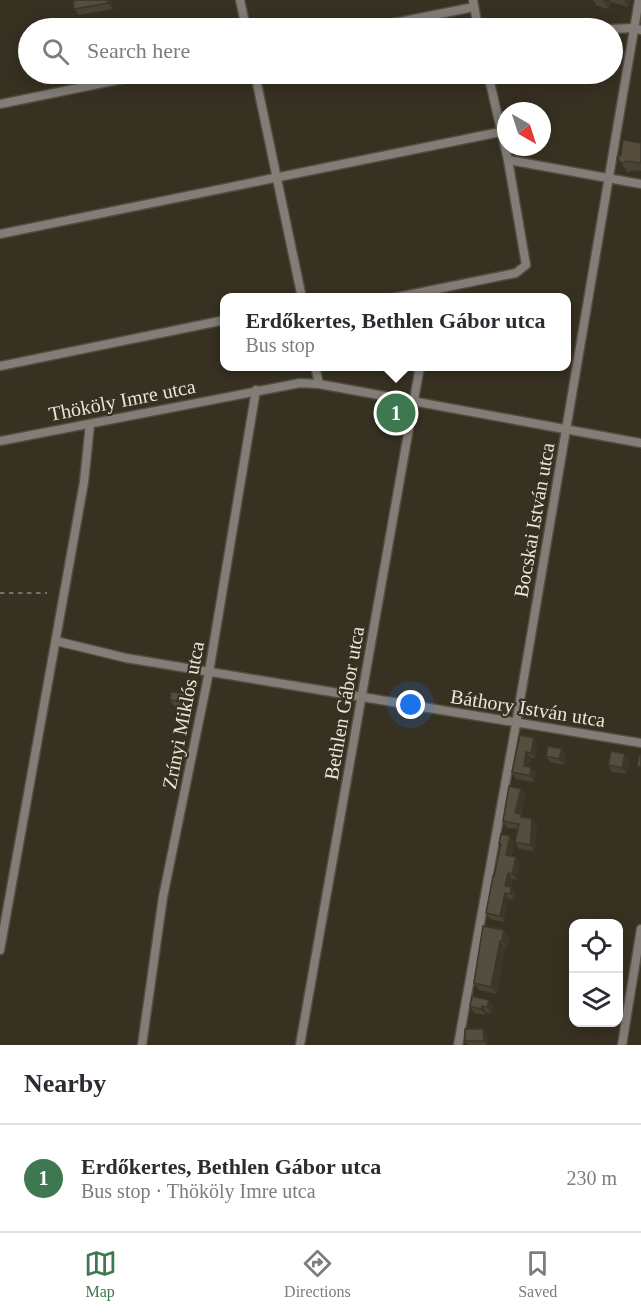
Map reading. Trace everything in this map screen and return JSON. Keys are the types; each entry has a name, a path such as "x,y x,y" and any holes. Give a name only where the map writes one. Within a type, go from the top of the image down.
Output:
{"street":[{"path":"240,0 244,18"},
{"name":"Bocskai István utca","path":"458,1045 516,724 609,178 638,29 639,0"},
{"path":"411,18 473,3 476,18"},
{"path":"0,104 98,84"},
{"path":"257,84 301,293"},
{"path":"490,84 497,117"},
{"path":"0,234 497,133"},
{"path":"437,293 516,273 525,265 507,156"},
{"path":"508,160 641,184"},
{"path":"0,366 220,321"},
{"path":"316,371 319,384"},
{"name":"Bethlen Gábor utca","path":"300,1045 419,371"},
{"name":"Thököly Imre utca","path":"0,441 300,383 319,384 641,443"},
{"name":"Zrínyi Miklós utca","path":"142,1045 164,897 209,672 256,390"},
{"path":"0,950 84,482 90,424"},
{"name":"Báthory István utca","path":"56,641 126,658 641,743"},
{"path":"622,1045 641,928"}],"path":[{"path":"0,593 47,593"}],"building":[{"path":"108,0 108,3 74,9 73,1"},
{"path":"623,140 641,143 641,163 626,161 622,164 617,158 621,155"},
{"path":"171,692 188,694 187,702 170,700"},
{"path":"520,735 534,738 531,753 526,752 524,766 531,767 530,776 512,772"},
{"path":"548,746 562,749 559,759 546,756"},
{"path":"611,751 625,754 622,768 608,765"},
{"path":"639,755 641,755 641,767 637,766"},
{"path":"509,786 521,789 515,813 532,819 530,845 515,842 519,824 503,821"},
{"path":"501,834 510,836 506,855 516,857 512,874 508,873 505,886 511,887 510,894 505,893 500,916 486,913 501,844 499,844"},
{"path":"483,926 504,930 491,987 474,983"},
{"path":"472,996 489,1000 487,1007 482,1006 481,1009 470,1006"},
{"path":"465,1029 483,1029 484,1041 465,1041"}],"place":[{"name":"Erdőkertes, Bethlen Gábor utca","path":"396,413"}]}
